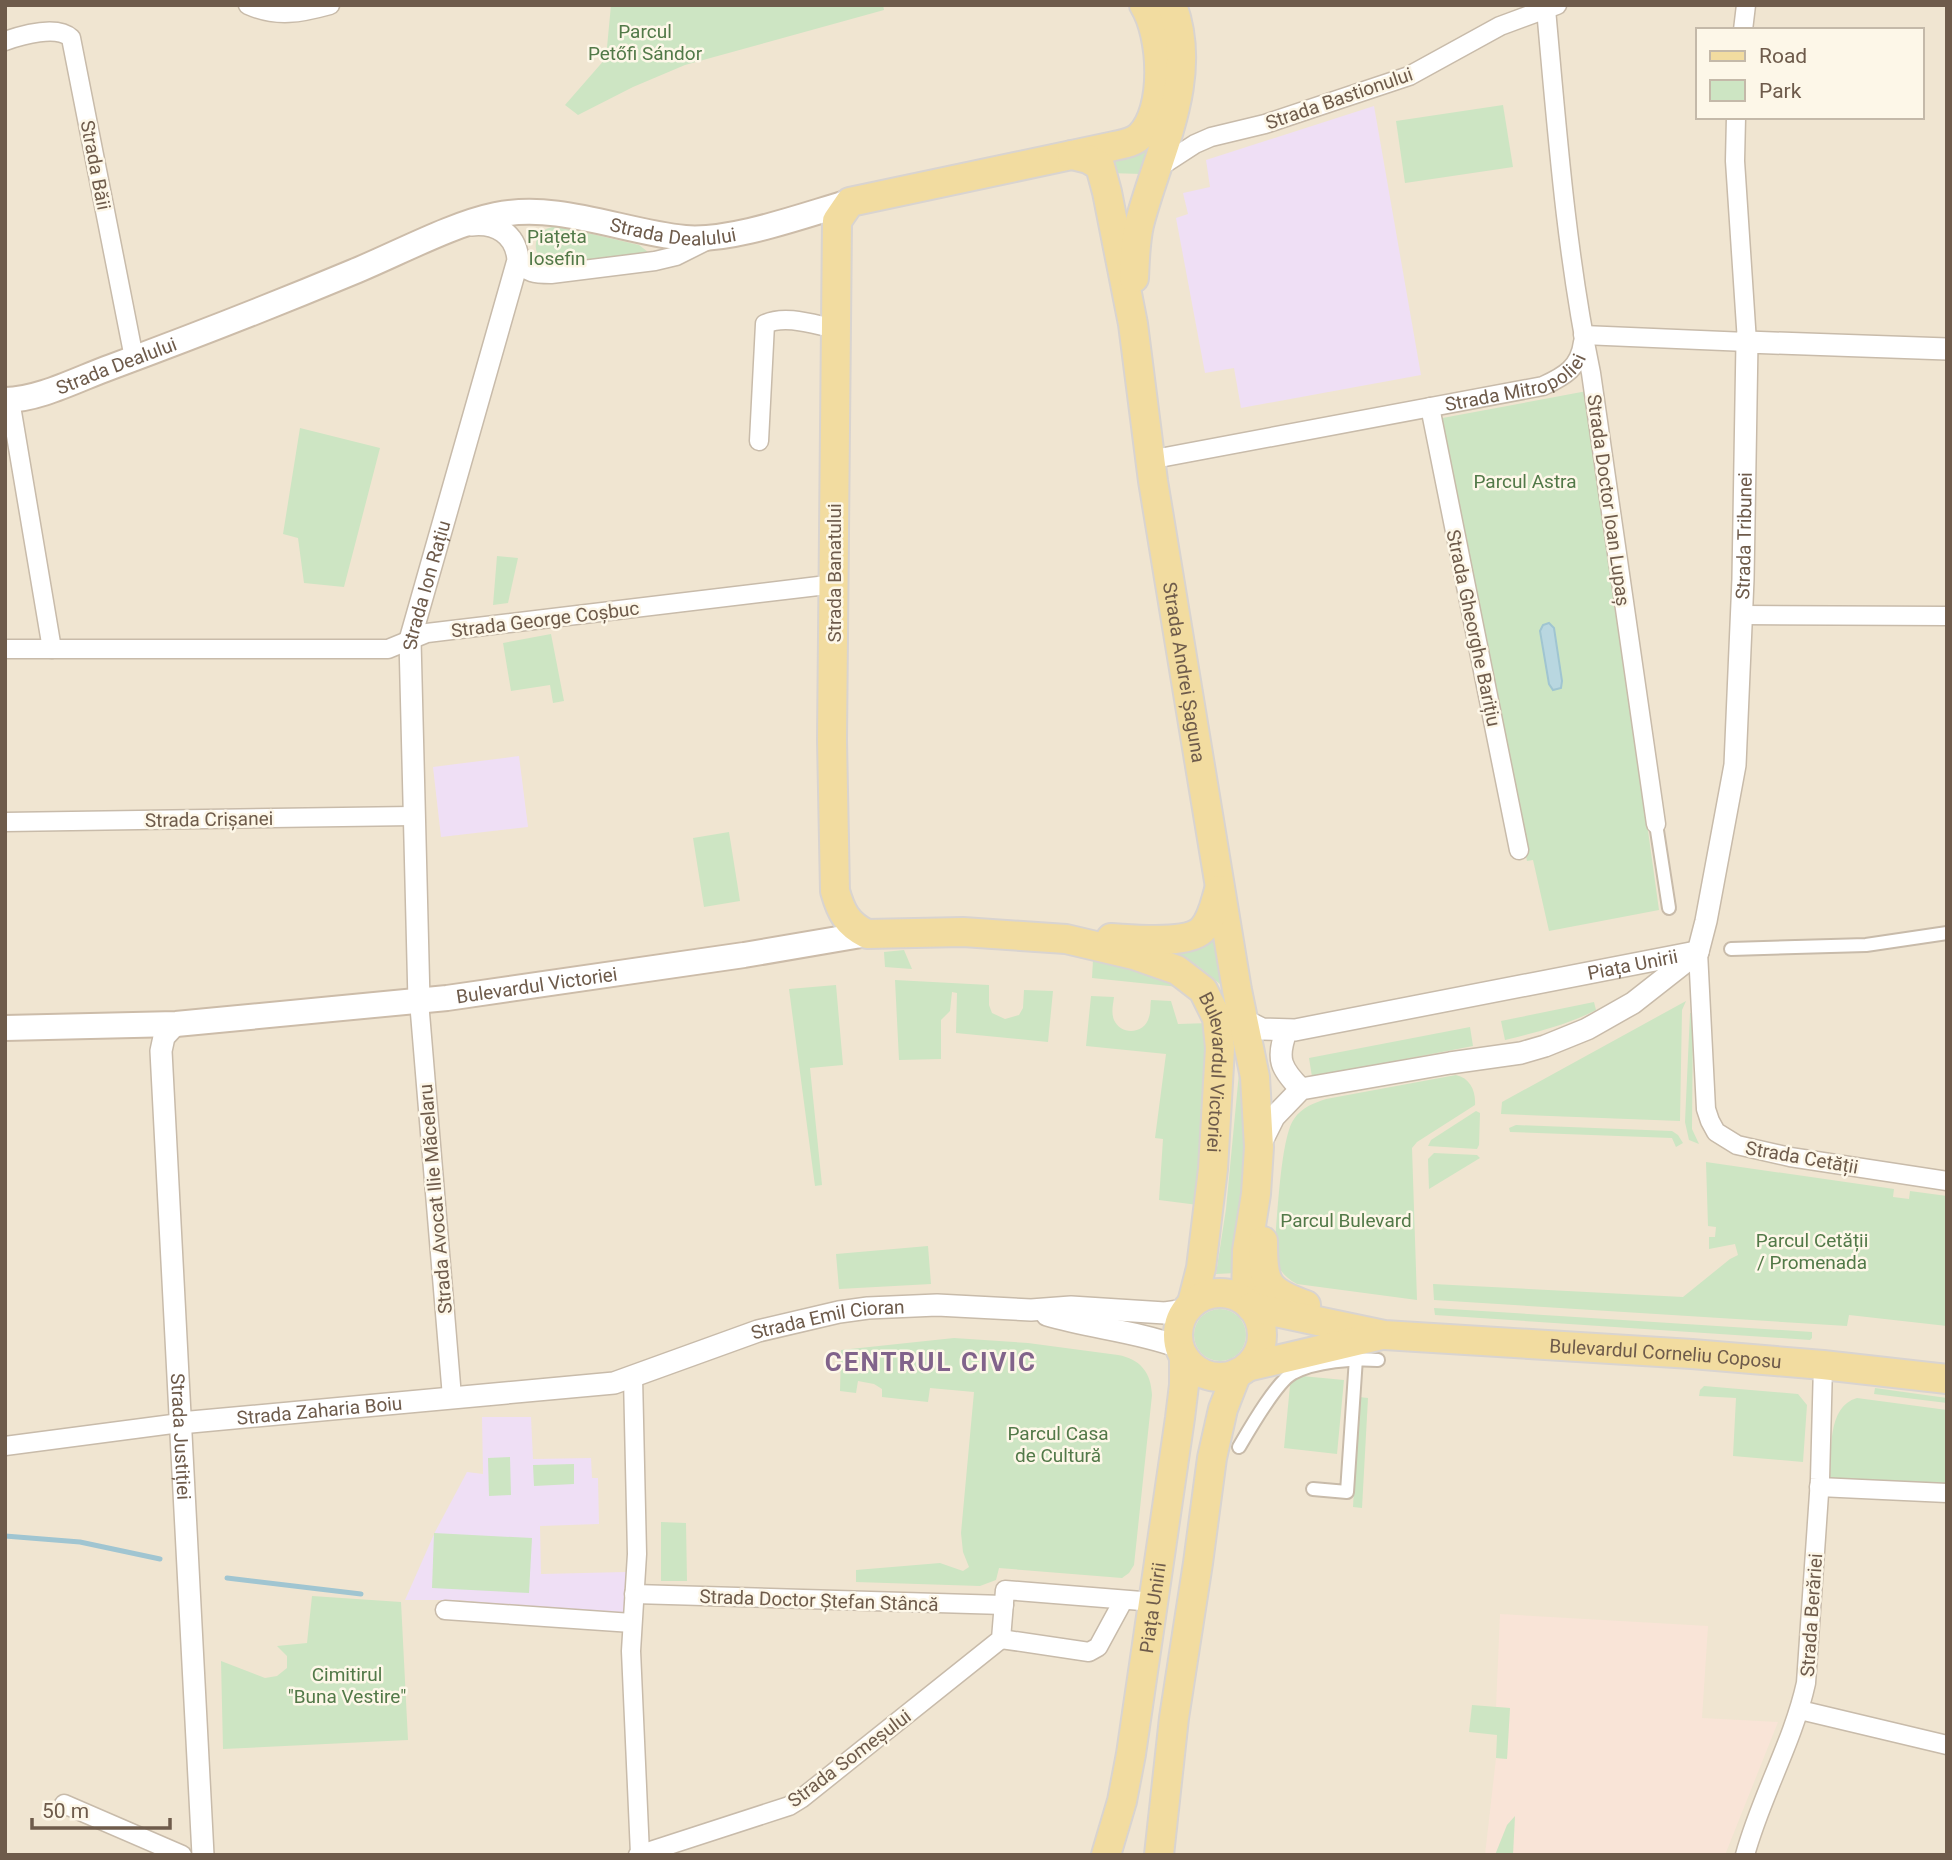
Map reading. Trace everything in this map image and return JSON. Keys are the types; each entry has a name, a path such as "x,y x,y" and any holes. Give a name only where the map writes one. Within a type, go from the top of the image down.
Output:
{"main road":[{"name":"Strada Dealului","path":"8,400 28,397 134,358 351,273 459,227 497,215 537,212 669,235 710,238 850,202 1132,141 1146,128 1152,115 1157,83 1156,33 1144,5"},
{"name":"Strada Andrei Șaguna","path":"1133,324 1135,246 1175,109 1181,64 1180,38 1172,5"},
{"name":"Strada Andrei Șaguna","path":"1072,155 1094,162 1101,170 1133,324 1149,460 1244,1020"},
{"name":"Strada Banatului","path":"850,202 840,215 836,231 832,740 835,891 847,921 867,934"},
{"name":"Bulevardul Victoriei","path":"5,1028 176,1024 419,1001 744,955 867,934 963,932 1066,939 1174,939 1196,934 1209,920 1220,887"},
{"name":"Bulevardul Victoriei","path":"1066,939 1134,955 1177,970 1196,983 1214,1009 1219,1027 1220,1048 1216,1130 1201,1268 1189,1307"},
{"name":"Piața Unirii","path":"1159,1855 1174,1718 1212,1458 1223,1409 1242,1370 1259,1349 1262,1338 1257,1316 1248,1305 1247,1251 1256,1194 1259,1147 1258,1101 1244,1020"},
{"name":"Bulevardul Corneliu Coposu","path":"1256,1194 1264,1235 1263,1266 1268,1285 1282,1297 1321,1311 1381,1348"},
{"path":"1189,1307 1200,1298 1219,1293 1229,1294 1248,1305"},
{"name":"Bulevardul Corneliu Coposu","path":"1248,1305 1348,1326"},
{"name":"Piața Unirii","path":"1105,1855 1126,1782 1154,1602 1181,1407 1179,1324 1189,1307"},
{"name":"Bulevardul Corneliu Coposu","path":"1242,1370 1381,1348 1585,1346 1823,1365 1947,1379"},
{"path":"1181,1352 1190,1365 1207,1375 1217,1377 1242,1370"},
{"path":"1162,1825 1177,1855"}],"street":[{"path":"248,5 270,13 285,14 330,5"},
{"path":"1743,28 1746,5"},
{"name":"Strada Bastionului","path":"1158,168 1211,137 1265,124 1409,76 1500,26 1551,7"},
{"name":"Strada Doctor Ioan Lupaș","path":"1551,7 1558,144 1583,335 1605,463 1656,824"},
{"name":"Strada Băii","path":"5,41 15,37 60,32 71,38 134,358"},
{"name":"Strada Tribunei","path":"1698,952 1732,783 1742,615 1747,342 1735,161 1736,119"},
{"path":"459,227 476,224 495,226 512,240 518,260 533,274 655,261 676,256 710,238"},
{"name":"Strada Ion Rațiu","path":"419,1001 410,640 518,260"},
{"path":"760,441 765,324 774,320 790,320 836,330"},
{"name":"Strada Mitropoliei","path":"1149,460 1543,386 1560,378 1578,361 1583,335 1947,349"},
{"path":"8,400 51,649"},
{"name":"Strada Gheorghe Barițiu","path":"1430,407 1519,850"},
{"name":"Strada George Coșbuc","path":"5,649 388,649 427,633 835,584"},
{"path":"1742,615 1947,616"},
{"name":"Strada Crișanei","path":"5,822 413,816"},
{"path":"1656,824 1669,908"},
{"path":"1731,949 1866,945 1947,933"},
{"name":"Piața Unirii","path":"1244,1020 1262,1029 1286,1031 1698,952"},
{"name":"Piața Unirii","path":"1259,1147 1274,1116 1301,1089 1521,1053 1545,1046 1587,1029 1633,1003 1698,952"},
{"name":"Strada Cetății","path":"1698,952 1706,1108 1716,1132 1737,1145 1766,1153 1947,1181"},
{"path":"1613,969 1628,976 1631,981 1633,1003"},
{"name":"Strada Avocat Ilie Măcelaru","path":"419,1001 452,1397"},
{"name":"Strada Justiției","path":"176,1024 164,1037 161,1051 203,1855"},
{"path":"1286,1031 1281,1061 1290,1078 1301,1089"},
{"name":"Strada Emil Cioran","path":"633,1377 735,1338 798,1320 839,1312 937,1305 1031,1310 1071,1307 1165,1313 1189,1307"},
{"name":"Strada Emil Cioran","path":"1031,1310 1067,1321 1133,1333 1181,1352"},
{"path":"1239,1447 1261,1409 1290,1374 1356,1358 1381,1348"},
{"path":"1313,1489 1347,1492 1356,1358"},
{"name":"Strada Berăriei","path":"1745,1855 1754,1822 1800,1710 1806,1683 1812,1619 1823,1365"},
{"path":"633,1377 637,1554 631,1651 639,1854"},
{"name":"Strada Zaharia Boiu","path":"5,1446 180,1423 601,1385 633,1377"},
{"path":"1819,1487 1947,1493"},
{"path":"1123,1601 1098,1647 1089,1653 1001,1639 1005,1590 1154,1602"},
{"name":"Strada Doctor Ștefan Stâncă","path":"634,1594 1004,1605"},
{"path":"445,1610 632,1623"},
{"name":"Strada Someșului","path":"639,1854 789,1806 1001,1639"},
{"path":"1800,1710 1947,1745"},
{"path":"64,1804 182,1855"}],"shaded area":[{"path":"5,5 1947,5 1947,1855 5,1855"},
{"path":"1374,106 1421,375 1241,408 1234,368 1205,373 1176,218 1188,214 1183,193 1210,187 1206,160"},
{"path":"519,756 528,827 441,837 433,767"},
{"path":"482,1417 531,1417 533,1459 591,1458 592,1478 598,1478 599,1524 540,1526 541,1574 626,1572 625,1616 456,1600 405,1600 435,1532 467,1472 483,1474"},
{"path":"1500,1614 1708,1626 1702,1718 1778,1722 1725,1855 1485,1855 1496,1758 1507,1759 1510,1708 1496,1707"}],"green space":[{"name":"Parcul Petőfi Sándor","path":"611,5 883,5 884,10 685,65 578,115 565,105 606,58"},
{"path":"1503,105 1513,167 1405,183 1396,121"},
{"path":"1153,139 1142,174 1109,173 1102,156 1130,156"},
{"name":"Piațeta Iosefin","path":"558,226 639,245 648,252 646,257 552,269 539,257 536,243 542,232"},
{"name":"Parcul Astra","path":"1587,391 1659,910 1549,931 1533,860 1527,861 1437,419"},
{"path":"300,428 380,448 344,587 304,583 298,538 283,534"},
{"path":"497,556 518,558 508,603 493,605"},
{"path":"551,634 564,701 553,703 550,685 511,691 503,643"},
{"path":"729,832 740,901 704,907 693,838"},
{"path":"1214,936 1226,989 1198,966 1166,954"},
{"path":"904,950 912,969 885,967 884,952"},
{"path":"1093,960 1139,969 1179,987 1092,978"},
{"path":"895,980 989,985 989,1005 992,1013 1005,1019 1019,1015 1023,1008 1024,990 1053,991 1048,1042 956,1033 957,993 952,992 950,1011 941,1020 941,1059 899,1060"},
{"path":"836,985 843,1065 810,1068 822,1185 815,1186 789,989"},
{"path":"1091,996 1114,997 1114,1020 1127,1031 1138,1030 1147,1023 1151,1000 1171,1001 1178,1024 1210,1023 1198,1205 1159,1200 1163,1139 1155,1138 1166,1054 1086,1046"},
{"path":"1686,1001 1682,1010 1680,1121 1501,1114 1502,1102"},
{"path":"1594,1002 1596,1010 1585,1015 1552,1028 1505,1040 1501,1021"},
{"path":"1690,1013 1693,1013 1692,1129 1699,1144 1689,1140 1685,1122"},
{"path":"1470,1027 1473,1046 1312,1077 1309,1058"},
{"path":"1239,1073 1244,1148 1236,1273 1216,1274 1226,1209"},
{"name":"Parcul Bulevard","path":"1456,1075 1471,1086 1475,1105 1417,1142 1412,1148 1417,1300 1297,1284 1288,1278 1274,1255 1285,1144 1297,1115 1308,1106 1326,1099"},
{"path":"1476,1111 1480,1113 1477,1149 1428,1146 1431,1140"},
{"path":"1516,1125 1672,1131 1683,1143 1676,1147 1672,1138 1510,1132 1509,1128"},
{"path":"1434,1153 1477,1155 1480,1158 1429,1189 1428,1159"},
{"name":"Parcul Cetății / Promenada","path":"1706,1162 1894,1189 1893,1197 1909,1199 1910,1191 1947,1196 1947,1326 1849,1315 1847,1326 1434,1300 1433,1284 1683,1297 1738,1255 1735,1244 1709,1249 1709,1237 1715,1237 1716,1227 1708,1226"},
{"path":"928,1246 931,1284 839,1289 836,1254"},
{"path":"1434,1308 1812,1332 1812,1338 1810,1340 1435,1315"},
{"path":"1220,1309 1239,1316 1246,1335 1239,1354 1220,1361 1201,1354 1194,1335 1201,1316"},
{"name":"Parcul Casa de Cultură","path":"954,1338 1028,1343 1118,1355 1138,1363 1147,1373 1152,1395 1134,1565 1129,1573 1122,1578 999,1568 996,1580 980,1586 856,1582 856,1570 940,1563 963,1571 969,1567 963,1552 961,1533 974,1392 930,1388 928,1402 882,1397 882,1389 874,1384 858,1381 856,1393 840,1391 841,1350"},
{"path":"1291,1375 1344,1380 1337,1454 1284,1448"},
{"path":"1704,1386 1798,1394 1807,1405 1803,1462 1733,1456 1736,1398 1699,1396"},
{"path":"1875,1388 1947,1398 1947,1403 1874,1394"},
{"path":"1359,1397 1368,1398 1362,1508 1353,1507"},
{"path":"1857,1398 1947,1410 1947,1486 1830,1480 1835,1421 1847,1403"},
{"path":"510,1457 511,1495 489,1496 488,1458"},
{"path":"574,1464 574,1484 534,1486 533,1465"},
{"path":"661,1522 686,1523 687,1581 661,1581"},
{"path":"434,1533 532,1538 529,1593 432,1588"},
{"name":"Cimitirul \"Buna Vestire\"","path":"312,1596 401,1602 408,1740 223,1749 221,1661 265,1678 277,1676 287,1668 287,1656 277,1646 307,1643"},
{"path":"1472,1705 1510,1708 1507,1759 1496,1758 1497,1735 1469,1732"},
{"path":"1515,1816 1513,1855 1495,1855 1507,1825"}],"water":[{"path":"1549,623 1554,628 1562,681 1561,688 1553,690 1549,684 1540,631 1543,625"}],"waterway":[{"path":"5,1536 80,1542 160,1559"},
{"path":"227,1578 361,1594"}],"district":[{"name":"CENTRUL CIVIC","path":"931,1362"}]}
